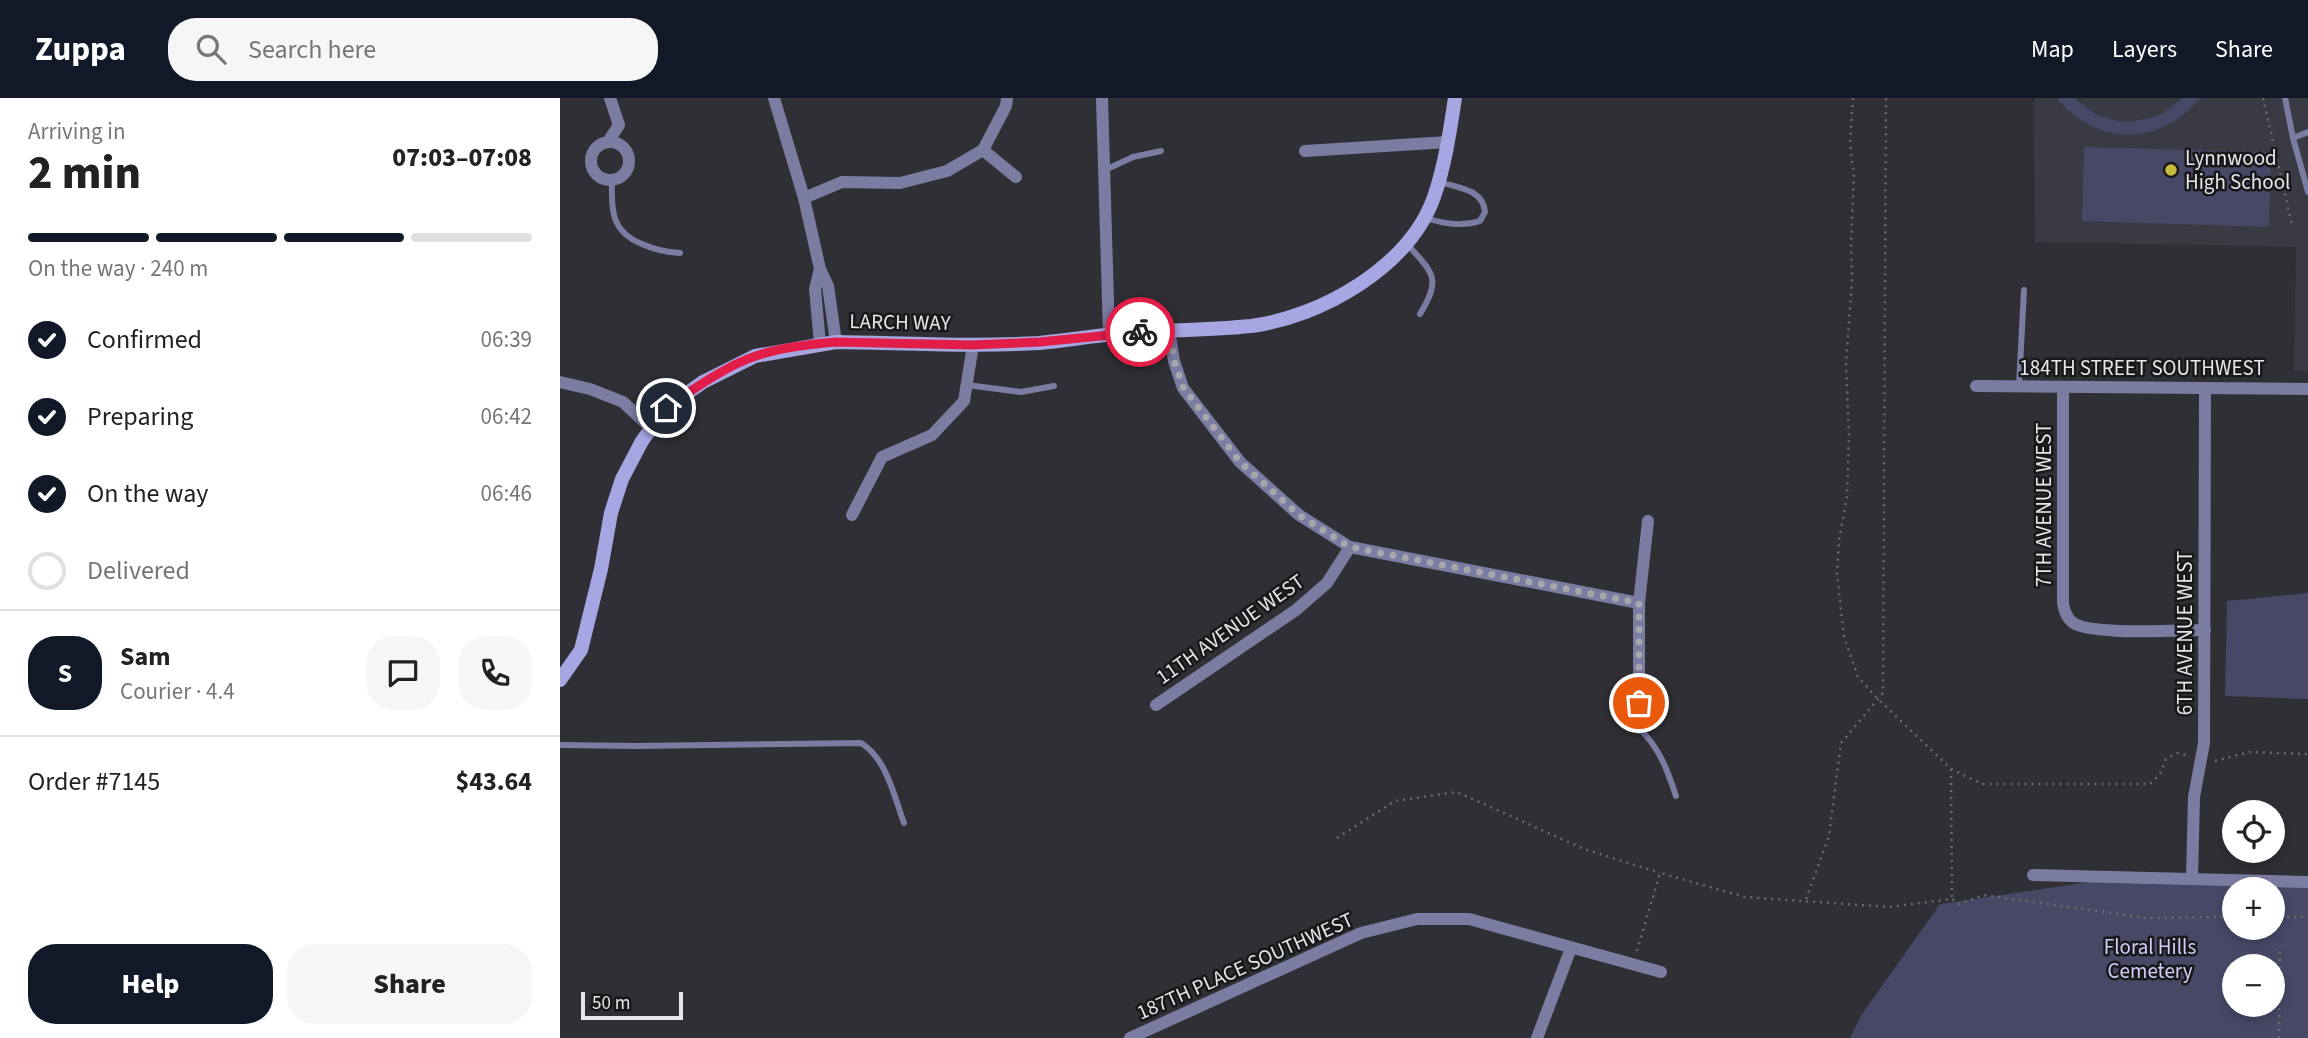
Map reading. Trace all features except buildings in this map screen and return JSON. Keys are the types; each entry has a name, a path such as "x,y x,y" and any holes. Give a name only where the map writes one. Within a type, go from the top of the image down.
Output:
{"main road":[{"name":"LARCH WAY","path":"560,680 581,650 601,569 611,513 622,479 642,441 666,408 703,382 755,356 836,342 972,345 1040,342 1169,330 1251,326 1298,315 1366,282 1392,259 1405,243 1434,198 1448,142 1455,98"}],"street":[{"path":"608,142 619,125 610,98"},
{"path":"774,98 804,198 820,269 828,286 836,342"},
{"path":"804,198 842,182 900,183 947,171 984,150 1006,106 1007,98"},
{"path":"1101,98 1108,335"},
{"path":"608,142 614,142 624,149 629,160 622,176 612,180 598,177 591,166 592,153 608,142"},
{"path":"1306,151 1448,142"},
{"path":"984,150 1016,177"},
{"path":"820,269 815,289 820,344"},
{"path":"1169,330 1174,361 1183,387 1240,462 1299,515 1350,547 1639,603"},
{"path":"852,515 882,457 932,435 964,401 972,345"},
{"path":"560,382 590,389 623,402 651,428"},
{"name":"184TH STREET SOUTHWEST","path":"1976,386 2308,389"},
{"name":"7TH AVENUE WEST","path":"2063,387 2065,613 2071,622 2089,629 2205,630"},
{"name":"6TH AVENUE WEST","path":"2192,878 2194,797 2204,743 2205,388"},
{"path":"1639,728 1639,603 1648,521"},
{"name":"11TH AVENUE WEST","path":"1156,705 1296,610 1327,583 1350,547"},
{"path":"2033,875 2308,882"},
{"name":"187TH PLACE SOUTHWEST","path":"1130,1038 1361,933 1417,919 1469,919 1661,972"},
{"path":"1537,1038 1571,948"}],"lane":[{"path":"2285,98 2292,138 2308,192"},
{"path":"2292,138 2308,132"},
{"path":"1104,171 1133,157 1161,151"},
{"path":"612,180 611,205 616,224 629,239 662,252 680,253"},
{"path":"1423,217 1453,225 1476,222 1484,216 1485,206 1478,195 1438,182"},
{"path":"1405,243 1430,271 1433,280 1430,299 1420,314"},
{"path":"2019,386 2024,290"},
{"path":"967,385 1021,392 1054,386"},
{"path":"1639,728 1654,743 1676,796"},
{"path":"560,745 861,743 873,750 884,768 904,824"}],"path":[{"path":"1853,98 1850,144 1854,177 1852,280 1846,364 1849,437 1847,497 1839,540 1837,574 1844,637 1858,677 1951,769 1982,784 2150,784 2160,774 2166,759 2178,753 2217,762 2249,752 2308,754"},
{"path":"1805,899 1829,836 1841,743 1883,693 1886,98"},
{"path":"2263,98 2292,225"},
{"path":"1951,769 1952,899"},
{"path":"1337,838 1395,801 1457,792 1584,849 1745,897 1889,907 1952,899 1959,904 1984,895 2146,918 2222,917"},
{"path":"1633,964 1660,873"},
{"path":"2285,917 2308,917"},
{"path":"2279,1038 2280,946"}],"shaded area":[{"name":"Lynnwood High School","path":"2034,98 2308,98 2308,371 2294,371 2296,247 2035,242"}],"green space":[{"path":"2057,98 2074,98 2095,114 2128,122 2162,114 2183,98 2200,98 2184,114 2166,126 2128,135 2090,126"},
{"path":"2084,147 2271,152 2269,227 2082,221"},
{"path":"2308,593 2308,699 2225,696 2227,601"},
{"name":"Floral Hills Cemetery","path":"2117,878 2222,880 2222,940 2285,940 2285,882 2308,882 2308,1038 1850,1038 1862,1014 1940,904"}],"way so far":[{"path":"1140,332 1169,330 1174,361 1183,387 1240,462 1299,515 1350,547 1639,603 1639,703"}],"place":[{"name":"Lynnwood High School","path":"2171,170"}],"route":[{"path":"666,408 703,382 755,356 820,344 836,342 972,345 1040,342 1140,332"}]}
